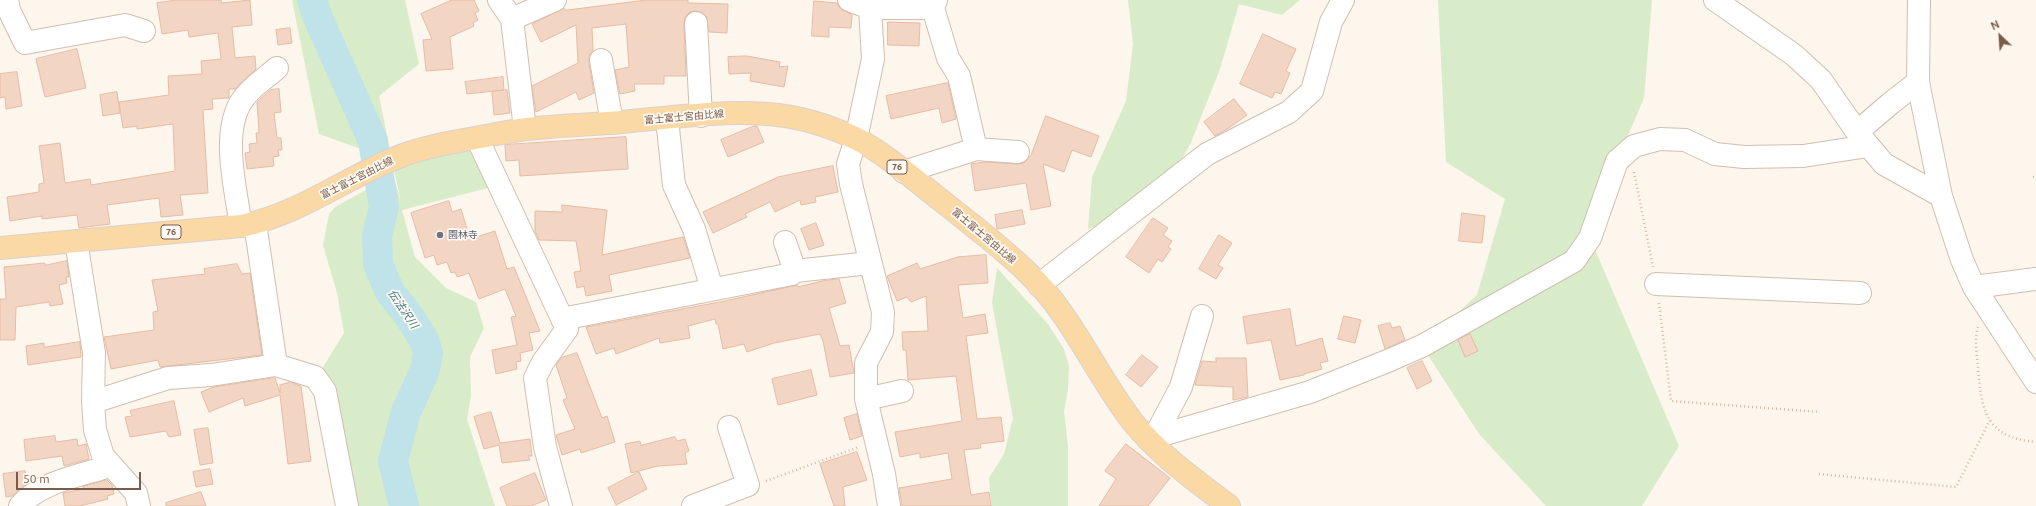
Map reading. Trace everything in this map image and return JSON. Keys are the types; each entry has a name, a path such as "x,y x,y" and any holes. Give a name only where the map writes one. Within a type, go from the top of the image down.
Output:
{"main road":[{"name":"富士富士宮由比線","path":"0,248 248,224 295,208 336,189 366,171 408,153 433,145 525,129 734,113 770,114 808,121 856,139 904,172 998,246 1030,274 1061,310 1100,375 1132,420 1185,473 1229,506"}],"street":[{"path":"7,0 9,10 25,43 125,25 144,31"},
{"path":"499,0 512,19 525,129"},
{"path":"512,19 555,0"},
{"path":"849,0 870,8 934,4 948,58 959,76 976,149"},
{"path":"1039,285 1207,154 1289,112 1312,91 1331,22 1342,0"},
{"path":"1715,0 1794,55 1821,80 1862,139 1884,164 1941,196"},
{"path":"1919,0 1918,82 1941,196 1962,260 1980,295 2036,382"},
{"path":"870,8 873,59 856,139 848,164 850,184 883,312 882,332 866,362 866,399 890,506"},
{"path":"696,23 701,116"},
{"path":"601,60 612,123"},
{"path":"276,365 248,224 231,155 233,118 243,99 277,68"},
{"path":"1151,439 1310,392 1390,360 1422,346 1574,261 1590,238 1617,161 1634,146 1660,139 1685,140 1715,154 1744,157 1802,156 1862,139 1891,103 1918,82"},
{"path":"667,119 674,185 694,229 712,289"},
{"path":"477,138 567,329 543,362 535,378 546,446 561,506"},
{"path":"904,172 976,149 1018,152"},
{"path":"76,241 94,353 93,402 95,430 103,456 110,466 136,493 139,506"},
{"path":"785,242 795,271"},
{"path":"562,319 792,274 795,271 870,263"},
{"path":"1980,295 2036,279"},
{"path":"1656,284 1860,293"},
{"path":"1151,439 1180,387 1202,316"},
{"path":"93,402 168,378 211,375 276,365 314,377 325,391 347,506"},
{"path":"866,399 902,391"},
{"path":"693,506 748,485 729,427"},
{"path":"22,505 42,488 110,466"}],"path":[{"path":"1629,150 1656,284 1671,401 1820,412"},
{"path":"1980,295 1977,330 1978,362 1980,393 1986,414 1997,429 2021,441 2036,442"},
{"path":"1819,474 1956,486 1990,420"},
{"path":"748,485 762,482 875,441"}],"green space":[{"path":"292,0 405,0 419,64 379,96 388,140 358,148 319,134"},
{"path":"1128,0 1300,0 1282,15 1239,4 1220,69 1190,145 1174,173 1150,203 1088,229 1092,177 1126,101 1133,44"},
{"path":"1438,0 1652,0 1644,98 1617,161 1590,238 1679,446 1642,506 1546,506 1479,434 1422,346 1477,295 1505,199 1446,162"},
{"path":"461,149 475,149 488,188 402,210 415,257 446,288 476,302 484,328 470,357 471,396 467,419 495,506 347,506 323,367 344,333 337,293 323,245 329,214 335,207 393,175 401,202 394,170"},
{"path":"997,268 1048,324 1064,349 1069,366 1068,390 1064,411 1068,447 1068,506 991,506 989,478 1004,454 1013,418 992,303"}],"building":[{"path":"178,0 221,0 222,3 250,0 252,25 232,27 235,58 255,56 256,69 235,89 229,89 229,98 212,99 213,109 203,110 208,193 180,195 183,215 161,217 159,198 107,205 110,224 79,228 77,215 42,219 42,216 10,221 7,197 39,192 39,184 44,183 39,146 60,143 65,183 90,179 91,185 175,171 173,124 137,129 137,126 123,128 119,102 169,95 168,76 202,74 201,61 221,59 218,33 189,37 188,30 162,34 157,3"},
{"path":"452,0 474,0 479,11 475,13 478,20 473,23 474,26 450,37 453,69 426,71 423,40 432,39 421,14"},
{"path":"647,0 688,0 688,3 728,4 727,33 709,32 706,16 701,12 690,12 685,17 684,24 686,76 664,76 664,84 634,84 635,91 620,94 615,70 629,67 626,24 592,28 593,50 589,55 589,62 594,93 579,100 576,92 536,112 532,86 578,63 576,25 541,42 532,24 564,8 565,10"},
{"path":"814,1 837,3 840,8 852,15 851,28 829,27 829,37 812,36"},
{"path":"888,22 920,23 919,46 888,45"},
{"path":"290,28 292,43 278,45 276,30"},
{"path":"1263,34 1296,49 1286,71 1290,73 1281,94 1275,92 1272,98 1240,84"},
{"path":"77,49 86,88 45,97 36,59"},
{"path":"747,56 780,62 779,67 788,66 784,87 750,81 751,73 729,74 728,57"},
{"path":"17,72 22,106 6,109 5,97 0,98 0,74"},
{"path":"503,77 504,90 467,94 465,82"},
{"path":"948,83 956,119 942,123 939,108 891,119 886,96"},
{"path":"279,89 281,112 274,113 277,138 281,138 282,150 278,150 279,156 273,157 274,166 247,169 245,153 250,152 249,144 257,143 256,133 259,133 257,102 270,90"},
{"path":"507,90 510,113 494,115 492,92"},
{"path":"117,92 120,113 103,116 100,95"},
{"path":"1234,99 1247,115 1215,136 1204,122"},
{"path":"1046,116 1099,136 1091,157 1072,150 1064,172 1043,164 1051,206 1031,210 1026,183 975,191 971,164 984,162 1024,163 1031,155"},
{"path":"757,126 764,142 728,157 721,140"},
{"path":"626,137 628,169 520,176 519,160 506,161 505,145"},
{"path":"833,166 838,192 815,197 816,202 801,205 800,200 775,212 770,202 745,214 747,217 713,233 703,212 778,177"},
{"path":"449,201 452,212 461,209 470,239 495,231 507,269 514,267 540,331 529,333 533,350 520,353 521,361 516,362 517,369 496,374 492,350 517,345 511,317 516,316 505,289 479,299 469,273 457,277 455,272 451,273 447,262 437,265 434,255 425,258 411,213"},
{"path":"562,205 607,210 602,255 683,237 690,258 609,275 612,291 586,296 584,286 577,288 574,272 581,271 576,241 539,240 535,231 535,211 562,212"},
{"path":"1022,210 1025,224 997,229 995,215"},
{"path":"1462,213 1485,216 1482,243 1459,241"},
{"path":"1153,218 1168,228 1163,235 1172,241 1168,247 1171,249 1162,262 1158,259 1149,273 1126,257"},
{"path":"816,223 824,245 809,250 801,229"},
{"path":"1219,235 1232,243 1218,265 1223,268 1216,279 1199,269"},
{"path":"986,255 988,283 958,285 963,318 985,314 988,333 966,336 977,419 1001,417 1004,441 980,444 981,448 964,450 971,495 989,492 991,506 902,506 899,488 952,479 948,453 920,458 920,453 900,457 895,432 962,421 956,376 908,380 906,350 903,350 902,332 928,331 926,296 911,302 907,297 897,301 887,276 917,263 920,269 958,257"},
{"path":"67,261 69,277 66,277 67,283 59,285 63,304 50,306 49,302 16,307 15,340 0,340 0,299 6,299 4,267 45,263 45,265"},
{"path":"237,264 242,274 250,273 262,355 160,367 158,360 111,369 104,337 154,330 153,312 158,311 152,280 205,274 204,269"},
{"path":"839,279 846,303 829,308 840,346 849,345 854,373 830,377 823,341 820,334 774,343 747,352 744,344 723,349 718,324 716,324 715,319 688,326 690,338 660,343 659,338 616,354 614,348 596,354 586,327 725,301 797,285 798,287 822,281"},
{"path":"1290,309 1296,346 1322,338 1328,361 1320,363 1322,369 1304,375 1280,380 1271,340 1247,344 1243,317"},
{"path":"1344,316 1361,320 1355,343 1338,339"},
{"path":"1390,323 1392,328 1400,326 1405,340 1385,349 1378,326"},
{"path":"1470,334 1478,351 1465,357 1458,340"},
{"path":"80,342 81,357 28,365 26,346 44,343 44,347"},
{"path":"577,353 602,418 607,416 615,442 581,453 580,449 562,455 556,435 575,429 563,400 567,398 556,365 561,358"},
{"path":"1142,355 1158,367 1141,387 1126,375"},
{"path":"1216,358 1246,358 1248,397 1233,400 1233,387 1195,385 1202,361 1216,362"},
{"path":"1422,361 1432,381 1417,389 1407,368"},
{"path":"811,370 817,395 778,405 772,379"},
{"path":"275,378 280,393 280,385 290,382 301,386 311,461 288,464 280,395 245,406 243,398 209,412 201,392 214,387"},
{"path":"174,401 181,435 169,437 166,431 130,437 125,417 132,416 130,411"},
{"path":"491,412 500,443 530,439 532,456 528,456 530,460 502,463 499,445 484,449 474,417"},
{"path":"857,414 862,436 850,440 844,418"},
{"path":"208,428 213,463 200,465 194,430"},
{"path":"55,436 56,442 77,439 78,446 86,444 89,459 64,466 62,456 26,461 24,440"},
{"path":"675,437 677,441 685,439 689,451 685,453 687,464 658,466 631,473 625,444 640,441 641,445"},
{"path":"1126,444 1170,478 1148,506 1099,506 1116,479 1105,471"},
{"path":"857,452 867,480 843,487 845,506 834,506 820,464"},
{"path":"210,469 213,484 196,487 193,472"},
{"path":"25,471 27,484 12,496 6,497 3,474"},
{"path":"639,472 647,489 616,505 608,488"},
{"path":"535,473 546,500 531,506 507,506 500,488"},
{"path":"107,480 112,485 114,494 107,496 108,499 80,506 65,506 63,493 84,489 83,487"},
{"path":"201,492 206,506 166,506 166,503"}],"waterway":[{"name":"伝法沢川","path":"312,0 318,18 373,141 384,207 377,236 378,264 390,292 409,316 424,340 428,353 425,370 406,412 393,461 404,506"}],"place":[{"name":"園林寺","path":"440,235"}]}
